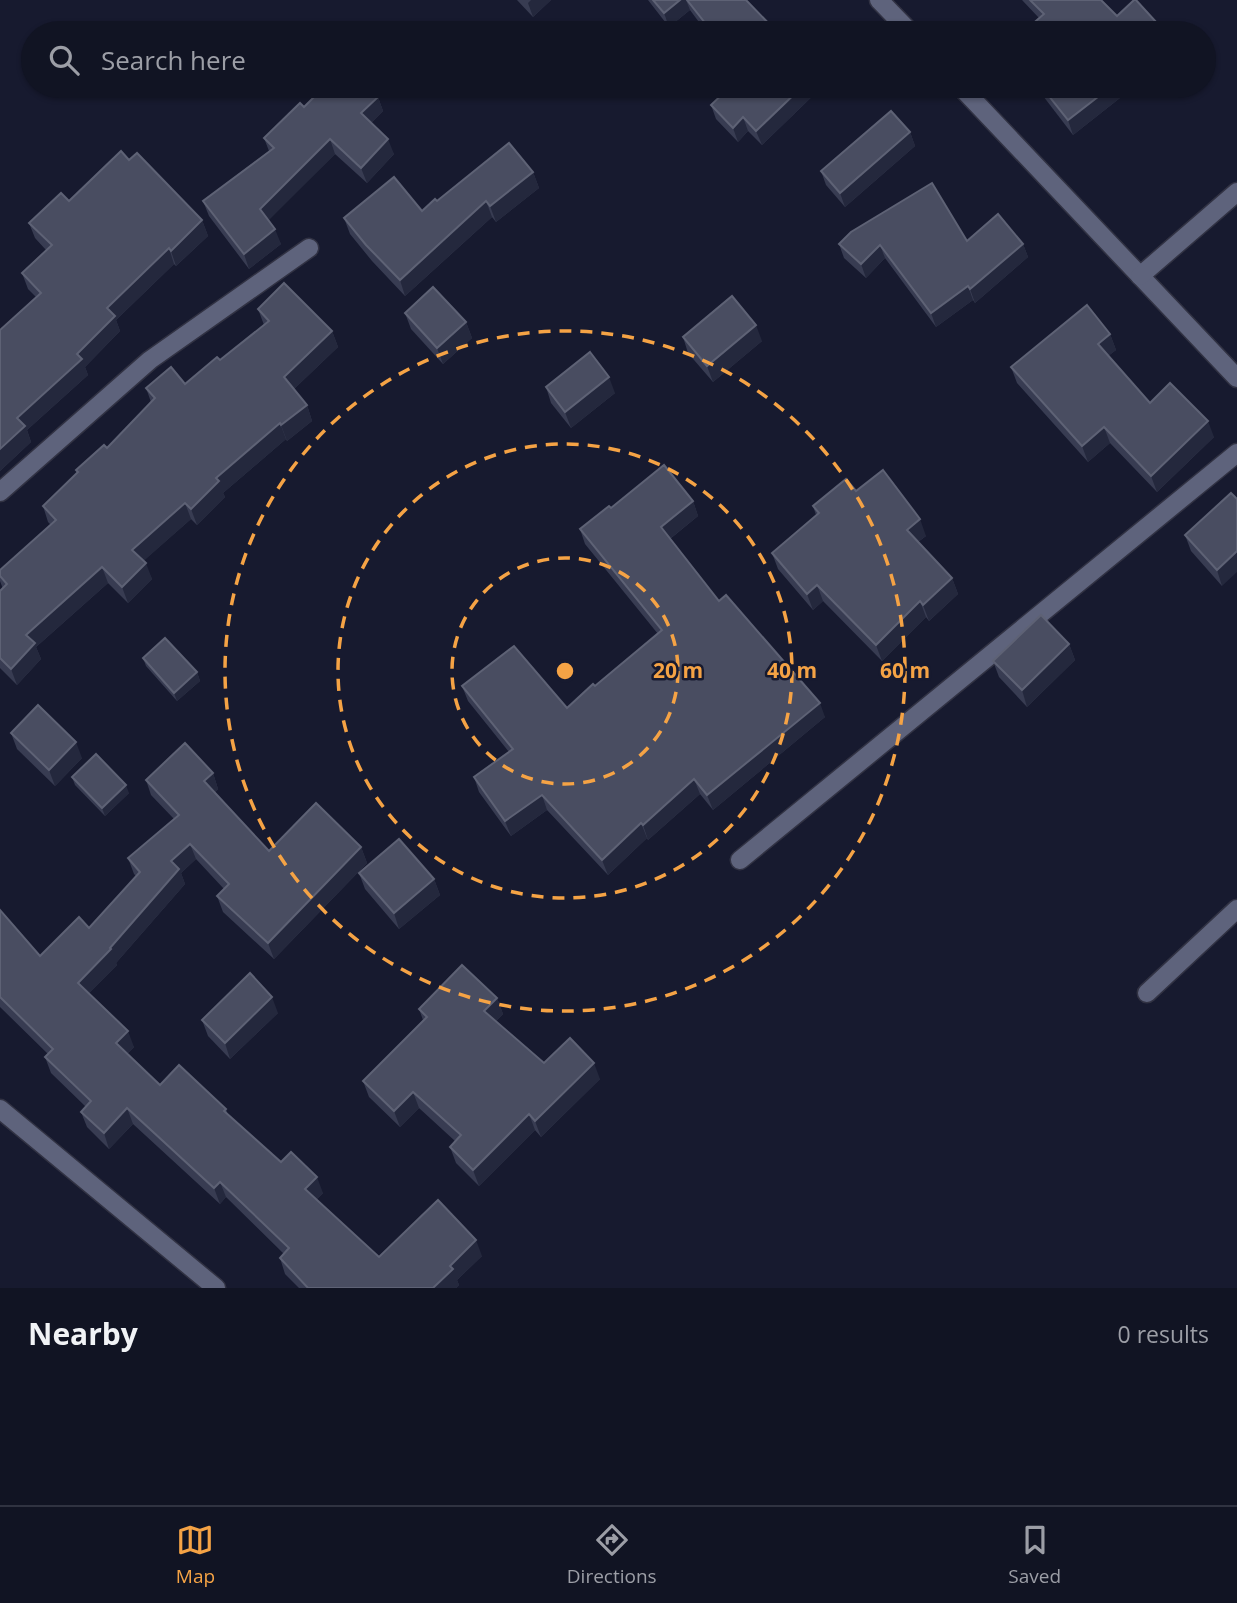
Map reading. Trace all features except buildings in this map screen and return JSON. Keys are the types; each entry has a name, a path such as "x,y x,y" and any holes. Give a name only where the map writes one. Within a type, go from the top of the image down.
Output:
{"street":[{"path":"879,0 899,21"},
{"path":"971,98 1237,378"},
{"path":"1140,276 1237,192"},
{"path":"0,492 150,360 309,248"},
{"path":"740,860 1237,453"},
{"path":"1147,993 1237,909"},
{"path":"0,1109 216,1288"}]}
